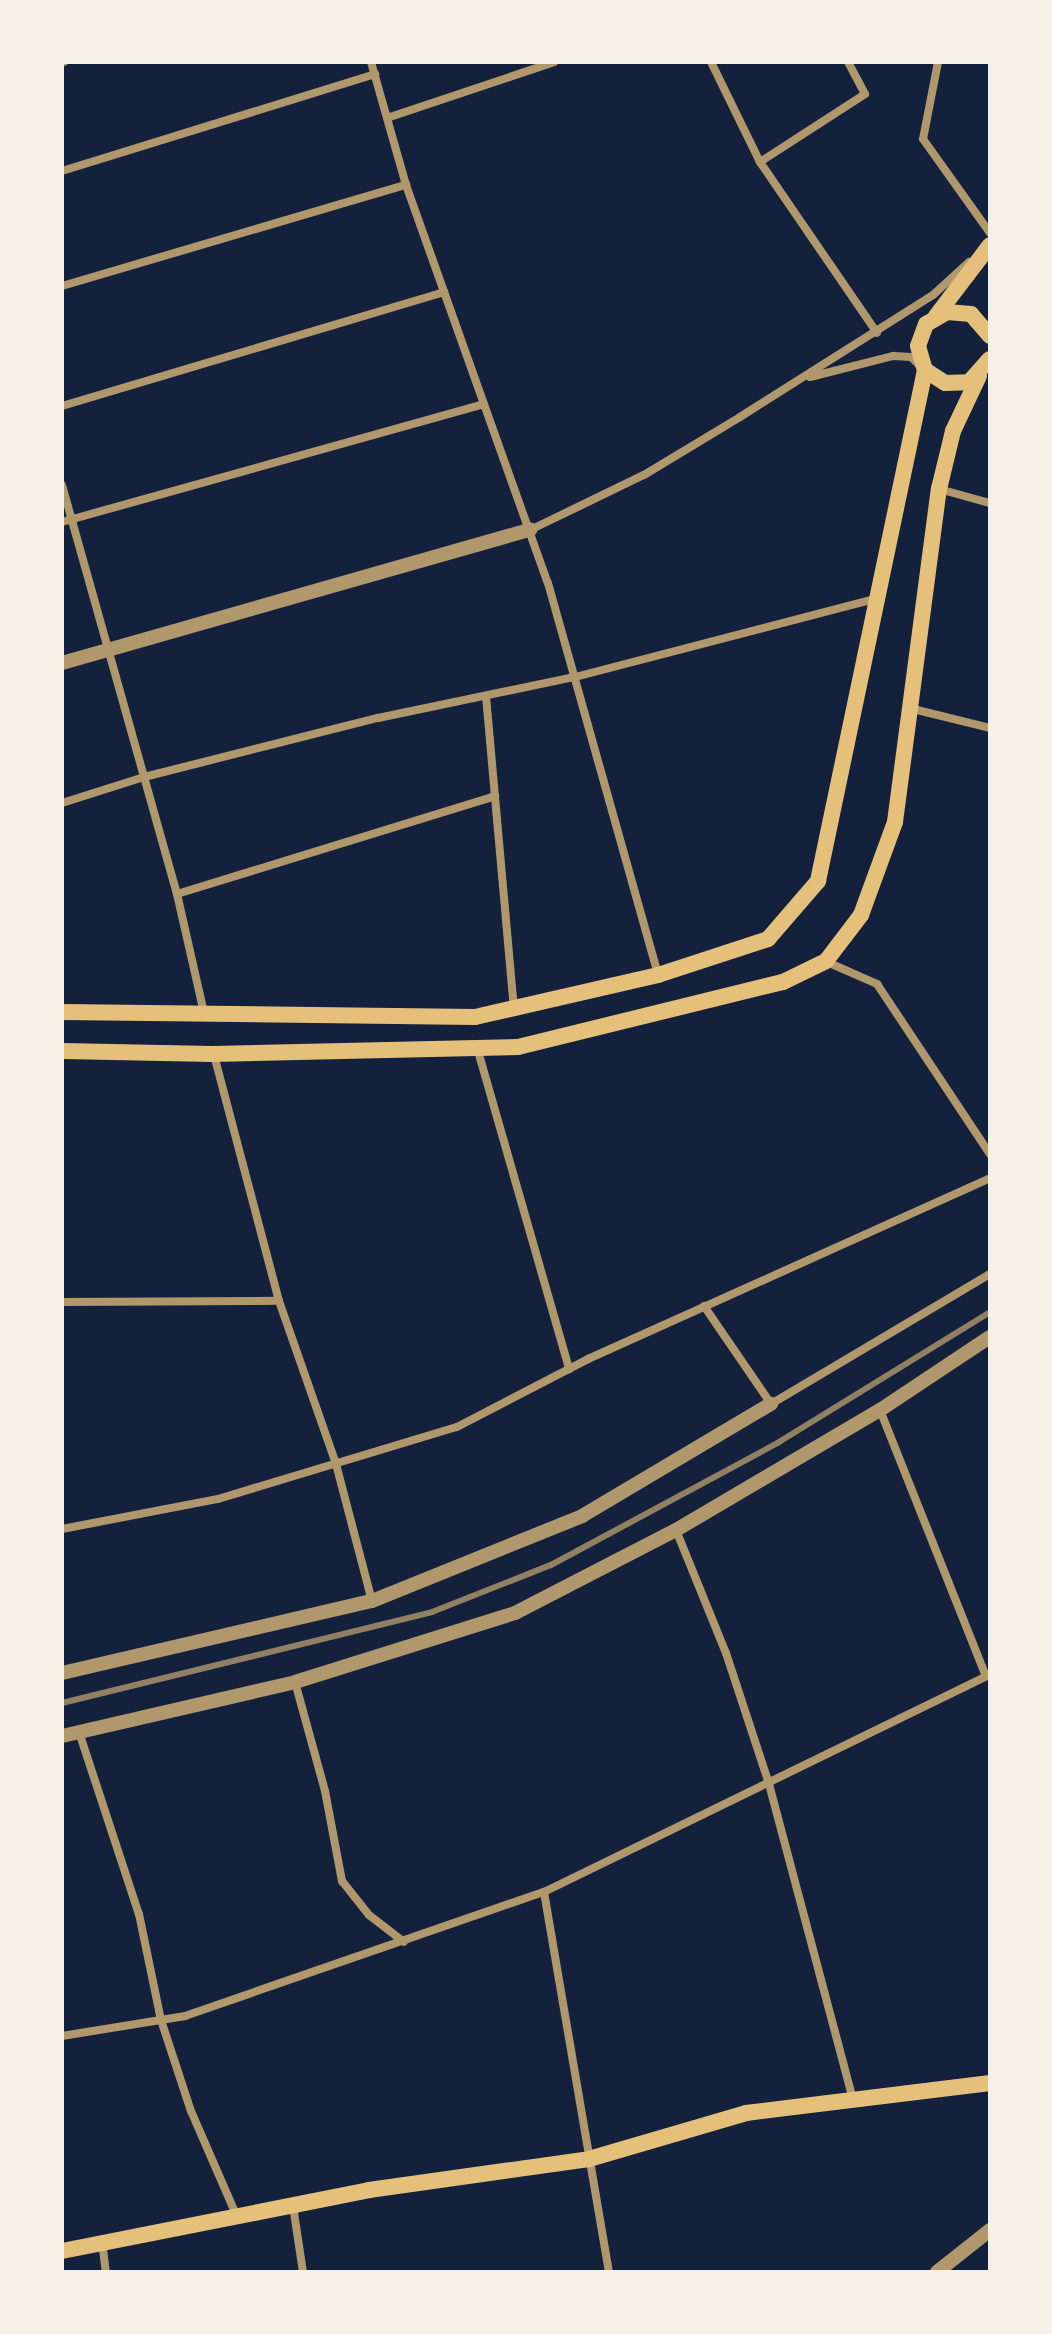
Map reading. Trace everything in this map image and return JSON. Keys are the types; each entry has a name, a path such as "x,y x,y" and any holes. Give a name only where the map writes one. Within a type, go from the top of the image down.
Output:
{"main road":[{"path":"62,1012 475,1017 514,1011 658,975 768,939 818,881 925,370 918,346 926,324 936,316 990,244"},
{"path":"936,316 959,311 971,314 990,336"},
{"path":"62,1051 213,1054 478,1051 518,1047 783,982 826,961 861,915 895,822 913,709 939,489 953,431 990,359"},
{"path":"925,370 945,383 979,376"},
{"path":"62,2251 369,2190 589,2159 746,2113 990,2083"}],"street":[{"path":"371,62 406,185 530,530 575,677 658,975"},
{"path":"387,118 554,62"},
{"path":"711,62 760,162 877,333"},
{"path":"760,162 865,94 848,62"},
{"path":"938,62 923,139 990,233"},
{"path":"62,171 375,74"},
{"path":"62,286 406,185"},
{"path":"62,663 530,530 644,475 877,333 933,295 990,244"},
{"path":"62,406 444,292"},
{"path":"802,379 893,356 911,357 925,370"},
{"path":"66,521 484,404"},
{"path":"62,485 66,521 108,651 177,894 204,1014"},
{"path":"939,489 990,503"},
{"path":"62,803 144,777 575,677 878,598"},
{"path":"486,696 514,1011"},
{"path":"913,709 990,728"},
{"path":"177,894 495,796"},
{"path":"826,961 877,984 990,1154"},
{"path":"478,1051 569,1369"},
{"path":"213,1054 279,1301 336,1464 372,1601"},
{"path":"62,1529 218,1499 457,1427 569,1369 990,1178"},
{"path":"62,1673 372,1601 582,1516 990,1274"},
{"path":"62,1302 279,1301"},
{"path":"704,1306 771,1404"},
{"path":"62,1736 295,1682 515,1613 676,1530 880,1410 990,1337"},
{"path":"62,2036 161,2020 404,1942 544,1892 988,1675 880,1410"},
{"path":"676,1530 726,1653 769,1784 853,2100"},
{"path":"295,1682 325,1791 342,1881 369,1915 404,1942"},
{"path":"79,1732 139,1914 161,2020 191,2111 237,2218"},
{"path":"544,1892 609,2272"},
{"path":"293,2206 303,2272"},
{"path":"937,2272 990,2230"},
{"path":"102,2241 106,2272"}],"railway":[{"path":"62,1703 432,1612 551,1565 779,1442 990,1312"}]}
